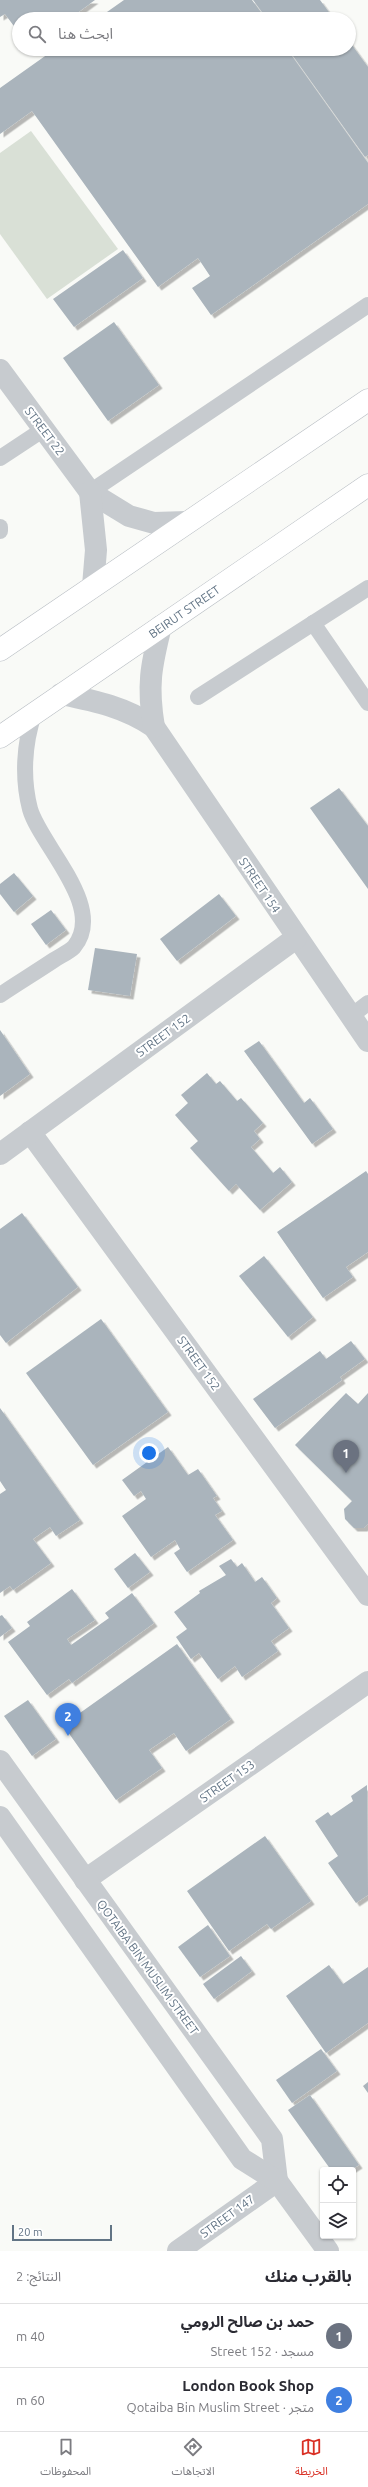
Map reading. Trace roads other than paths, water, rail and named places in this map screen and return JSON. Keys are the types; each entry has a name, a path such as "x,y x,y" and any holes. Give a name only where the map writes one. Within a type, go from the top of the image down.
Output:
{"main road":[{"path":"0,650 368,400"},
{"name":"BEIRUT STREET","path":"0,737 368,485"}],"street":[{"name":"STREET 22","path":"0,370 90,492 128,516 154,523 187,522"},
{"name":"STREET 22","path":"90,492 96,544 93,586"},
{"name":"STREET 154","path":"154,727 149,697 150,678 161,626"},
{"name":"STREET 154","path":"61,694 116,707 135,715 154,727 296,938 368,1041"},
{"name":"STREET 152","path":"0,1154 296,938"},
{"name":"STREET 152","path":"30,1132 368,1595"},
{"name":"STREET 153","path":"85,1880 368,1682"},
{"name":"QOTAIBA BIN MUSLIM STREET","path":"0,1761 272,2139 277,2181"},
{"name":"QOTAIBA BIN MUSLIM STREET","path":"0,1817 242,2159 277,2181 328,2251"},
{"name":"STREET 147","path":"178,2251 277,2181"}],"lane":[{"path":"90,492 368,305"},
{"path":"0,458 44,429"},
{"path":"198,697 368,588"},
{"path":"313,624 368,703"},
{"path":"0,995 74,947 82,924 75,888 39,829 30,810 26,787 25,764 28,734 34,714"},
{"path":"351,1016 368,1002"}],"place":[{"name":"حمد بن صالح الرومي","path":"346,1473"},
{"name":"London Book Shop","path":"68,1736"}]}
